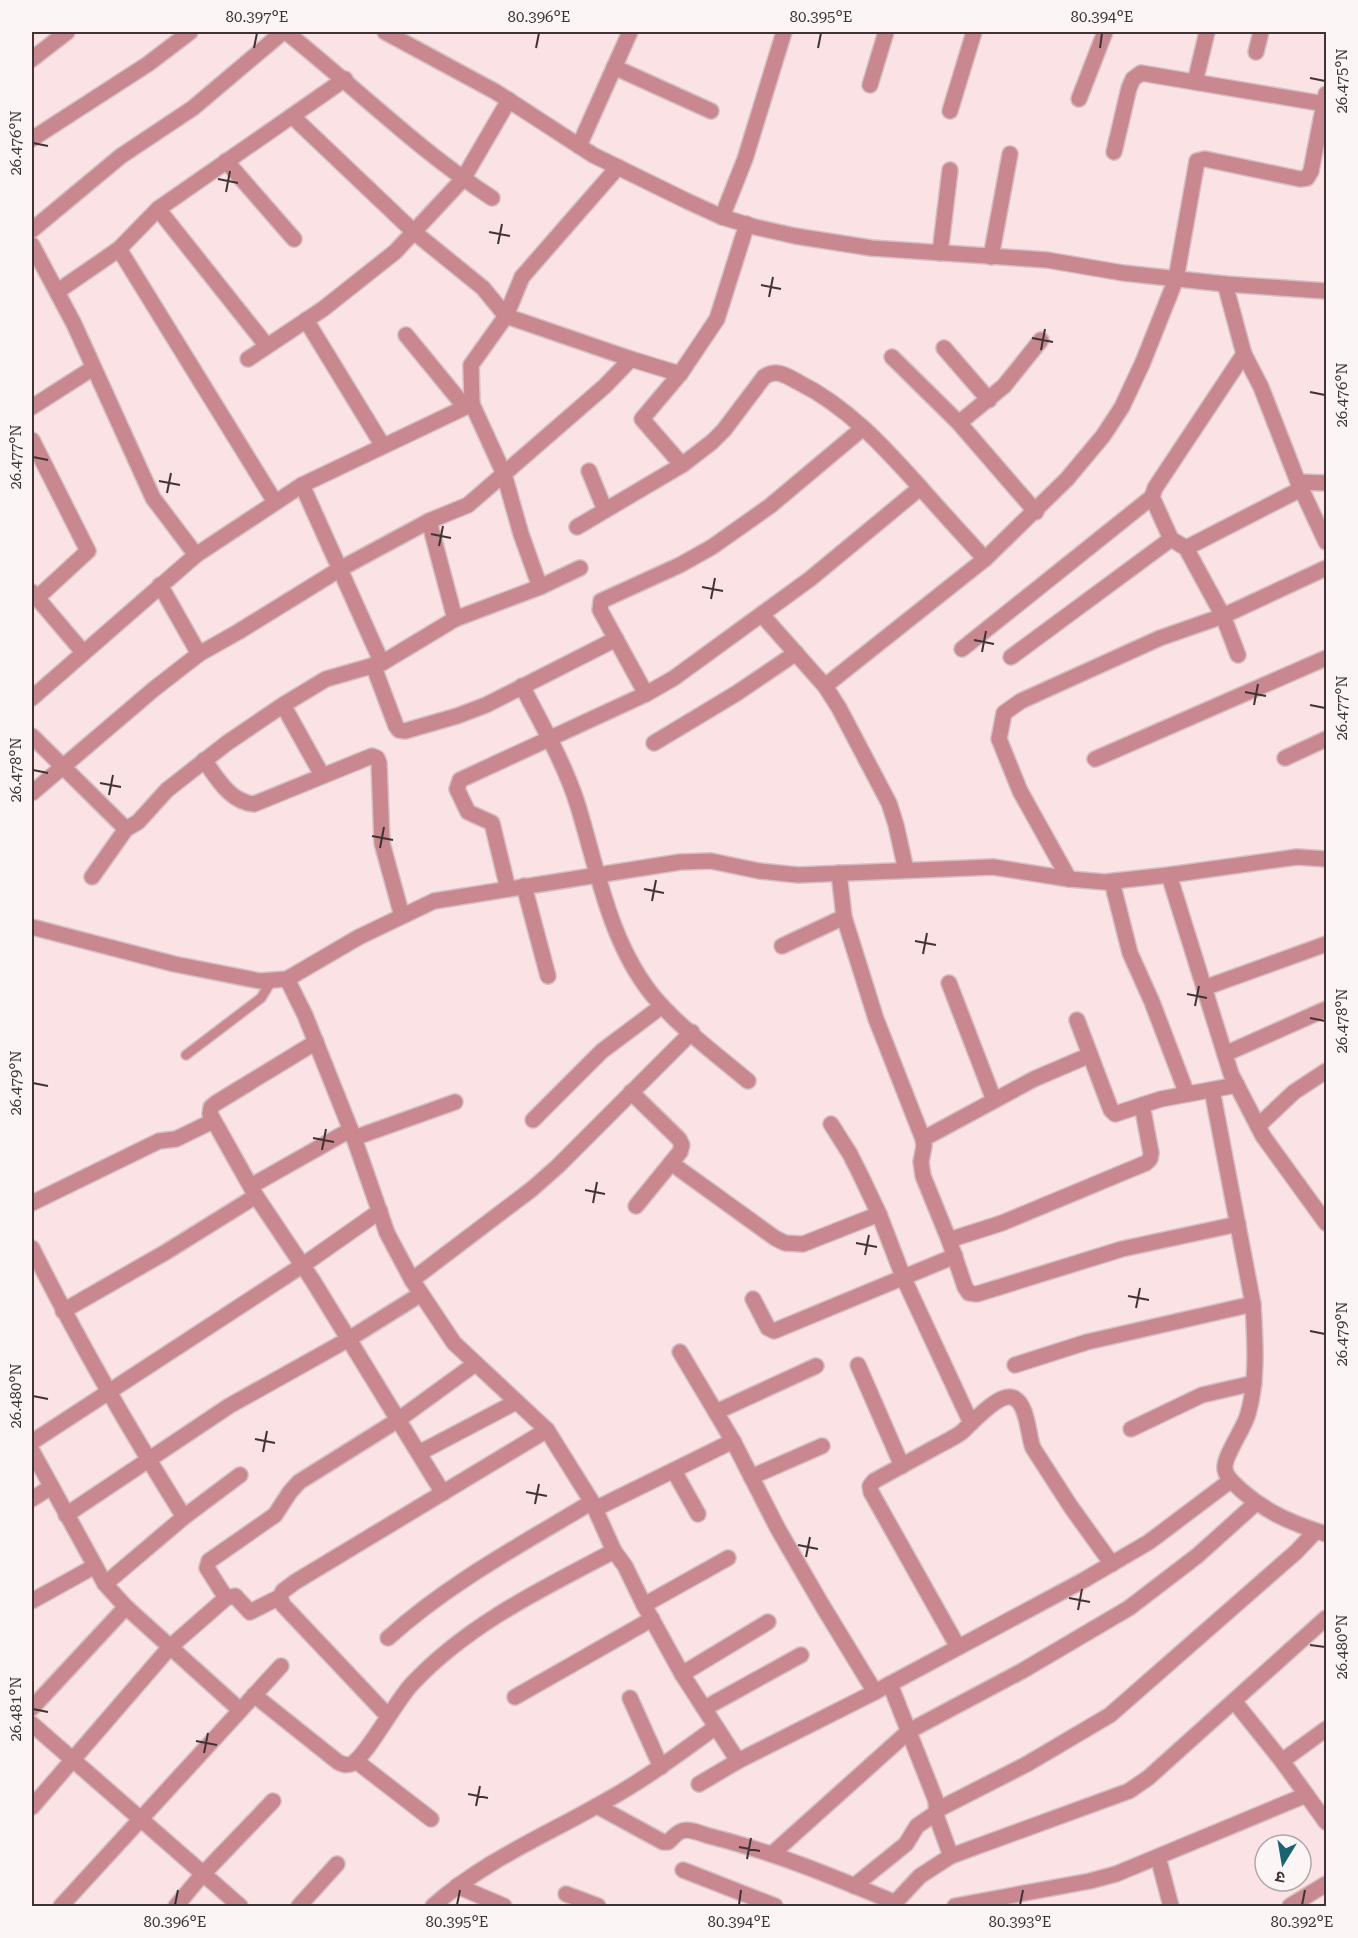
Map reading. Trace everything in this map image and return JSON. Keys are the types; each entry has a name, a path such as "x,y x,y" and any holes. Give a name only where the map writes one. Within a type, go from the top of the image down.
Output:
{"street":[{"path":"32,59 67,32"},
{"path":"32,139 148,64 190,32"},
{"path":"32,230 121,156 193,108 285,32 345,79 395,125 463,179 492,198"},
{"path":"385,32 509,100 579,146 618,167 722,217 747,224 795,236 871,248 1047,260 1176,279 1326,291"},
{"path":"579,146 630,32"},
{"path":"722,217 745,159 784,32"},
{"path":"870,85 886,32"},
{"path":"950,111 974,32"},
{"path":"1079,99 1105,32"},
{"path":"1195,82 1207,32"},
{"path":"1257,52 1261,32"},
{"path":"614,68 711,111"},
{"path":"825,686 985,559 1036,512 1103,436 1122,407 1143,362 1176,279 1197,161 1205,159 1300,179 1307,178 1311,171 1325,99 1146,74 1136,76 1129,88 1114,153"},
{"path":"58,291 119,249 158,209 345,79"},
{"path":"248,359 306,320 395,252 463,179 509,100"},
{"path":"292,116 414,232 483,288 506,316 630,360 680,374"},
{"path":"991,257 1010,154"},
{"path":"226,161 294,239"},
{"path":"469,406 471,365 506,316 522,277 618,167"},
{"path":"940,253 950,170"},
{"path":"158,209 267,346"},
{"path":"682,465 642,419 680,374 717,319 747,224"},
{"path":"32,245 58,291 153,498 196,555"},
{"path":"119,249 275,502"},
{"path":"1226,284 1244,354 1261,387 1300,486 1326,542"},
{"path":"306,320 383,446"},
{"path":"406,334 469,406 504,474 521,534 540,587"},
{"path":"959,423 989,400 1014,375 1041,340"},
{"path":"944,348 989,400"},
{"path":"962,649 1152,497 1155,488 1244,354"},
{"path":"891,357 959,423 1036,512"},
{"path":"32,793 153,689 199,654 340,569 429,521 468,506 605,386 630,360"},
{"path":"32,407 93,368"},
{"path":"577,527 682,465 712,442 724,430 764,377 773,372 814,390 843,409 985,559"},
{"path":"32,698 196,555 275,502 302,485 469,406"},
{"path":"645,694 600,610 600,601 680,565 712,547 770,506 863,428"},
{"path":"32,440 88,551 34,595 84,652"},
{"path":"589,471 605,510"},
{"path":"1186,548 1300,486 1326,483"},
{"path":"302,485 340,569 378,664 396,726 402,731 458,716 486,705 616,639"},
{"path":"508,889 492,823 468,812 457,789 458,783 464,778 550,740 674,678 810,579 920,488"},
{"path":"1152,497 1171,540 1186,548 1223,616 1238,655"},
{"path":"429,521 455,620"},
{"path":"1011,657 1171,540"},
{"path":"92,877 126,829 138,822 167,790 226,743 284,705 326,679 378,664 455,620 540,587 580,568"},
{"path":"1069,879 1020,791 999,739 1004,713 1021,701 1161,638 1223,616 1326,568"},
{"path":"160,585 199,654"},
{"path":"762,615 825,686 888,803 896,825 906,870"},
{"path":"654,743 737,693 796,653"},
{"path":"1095,759 1326,658"},
{"path":"522,686 550,740 577,804 597,875 618,936 629,957 649,990 662,1006 748,1081"},
{"path":"284,705 322,775"},
{"path":"32,736 126,829"},
{"path":"1285,758 1326,739"},
{"path":"204,760 231,794 238,800 254,804 372,756 379,760 382,843 402,916"},
{"path":"32,927 174,964 260,981 279,980 359,937 434,901 680,862 711,861 759,871 788,874 993,867 1069,879 1112,882 1297,857 1326,859"},
{"path":"839,873 844,917 876,1019 923,1139 921,1162 923,1176 950,1240 966,1291 977,1294 1122,1249 1238,1224"},
{"path":"1169,875 1236,1085 1258,1126 1326,1223"},
{"path":"1112,882 1130,953 1152,1002 1187,1094"},
{"path":"524,886 548,976"},
{"path":"782,946 844,917"},
{"path":"1204,988 1326,944"},
{"path":"279,980 316,1042 387,1233 412,1280 454,1343 547,1430 593,1506 614,1551 626,1566 682,1674 738,1761"},
{"path":"949,983 994,1100"},
{"path":"532,1120 602,1051 662,1006"},
{"path":"1225,1054 1326,1009"},
{"path":"1077,1020 1112,1113 1119,1114 1142,1105 1236,1085"},
{"path":"412,1280 532,1189 558,1166 692,1032"},
{"path":"316,1042 216,1103 209,1112 253,1191 303,1265 443,1492"},
{"path":"923,1139 994,1100 1062,1066 1090,1055"},
{"path":"1258,1126 1294,1092 1324,1077"},
{"path":"1212,1090 1253,1304 1254,1383 1248,1415 1226,1460 1225,1470 1230,1480 1256,1503 1277,1516 1321,1533"},
{"path":"631,1092 682,1142 680,1152 636,1206"},
{"path":"63,1311 166,1252 253,1191 352,1134 455,1102"},
{"path":"950,1240 1002,1223 1146,1162 1150,1159 1151,1153 1142,1105"},
{"path":"32,1203 159,1141 176,1139 213,1121"},
{"path":"831,1125 850,1154 879,1214 904,1279 971,1423"},
{"path":"671,1163 785,1243 803,1244 879,1214"},
{"path":"32,1442 303,1265 380,1211"},
{"path":"32,1248 63,1311 107,1391 184,1517"},
{"path":"753,1299 768,1328 774,1331 955,1256"},
{"path":"66,1515 229,1406 349,1339 421,1294"},
{"path":"1015,1365 1087,1342 1253,1304"},
{"path":"680,1352 733,1442 811,1586 875,1692"},
{"path":"226,1598 207,1568 209,1561 275,1515 299,1482 398,1420 475,1364"},
{"path":"858,1365 902,1466"},
{"path":"716,1412 816,1366"},
{"path":"1131,1429 1202,1395 1254,1383"},
{"path":"958,1647 871,1492 872,1483 958,1434 986,1409 1007,1397 1016,1399 1028,1422 1033,1448 1112,1564"},
{"path":"418,1453 516,1402"},
{"path":"32,1807 170,1647 226,1598 235,1596 250,1612 280,1597 283,1591 295,1582 547,1430"},
{"path":"388,1638 416,1612 492,1561 593,1506 674,1471 733,1442"},
{"path":"752,1477 822,1446"},
{"path":"32,1451 105,1584 126,1607 240,1710"},
{"path":"674,1471 698,1514"},
{"path":"105,1584 184,1517 240,1475"},
{"path":"699,1784 738,1761 875,1692 1112,1564 1149,1542 1230,1480"},
{"path":"32,1498 51,1486"},
{"path":"772,1854 909,1731 1022,1671 1129,1608 1197,1556 1256,1503"},
{"path":"854,1886 906,1844 917,1826 937,1812 1027,1764 1110,1715 1296,1552 1321,1533"},
{"path":"254,1695 338,1762 347,1765 356,1761 406,1690 461,1639 528,1596 614,1551"},
{"path":"515,1697 728,1558"},
{"path":"32,1601 95,1566"},
{"path":"280,1597 283,1605 388,1716"},
{"path":"32,1708 126,1607"},
{"path":"597,1806 663,1842 668,1842 686,1830 772,1854 854,1886 894,1905 920,1876 951,1856 1129,1791 1149,1778 1326,1618"},
{"path":"682,1674 768,1622"},
{"path":"705,1708 801,1655"},
{"path":"61,1906 281,1666"},
{"path":"890,1684 936,1801 938,1821 951,1856"},
{"path":"630,1698 662,1767"},
{"path":"1234,1701 1282,1761 1326,1822"},
{"path":"32,1724 240,1906"},
{"path":"434,1906 457,1886 499,1858 597,1806 662,1767 716,1727"},
{"path":"1282,1761 1326,1729"},
{"path":"356,1761 430,1819"},
{"path":"955,1906 972,1905 1090,1881 1158,1857 1306,1795"},
{"path":"176,1906 202,1875 273,1801"},
{"path":"1158,1857 1171,1906"},
{"path":"299,1906 337,1864"},
{"path":"683,1870 775,1906"},
{"path":"1290,1906 1326,1884"},
{"path":"457,1886 504,1906"},
{"path":"566,1894 598,1906"}],"lane":[{"path":"186,1055 261,998 279,980"}]}
